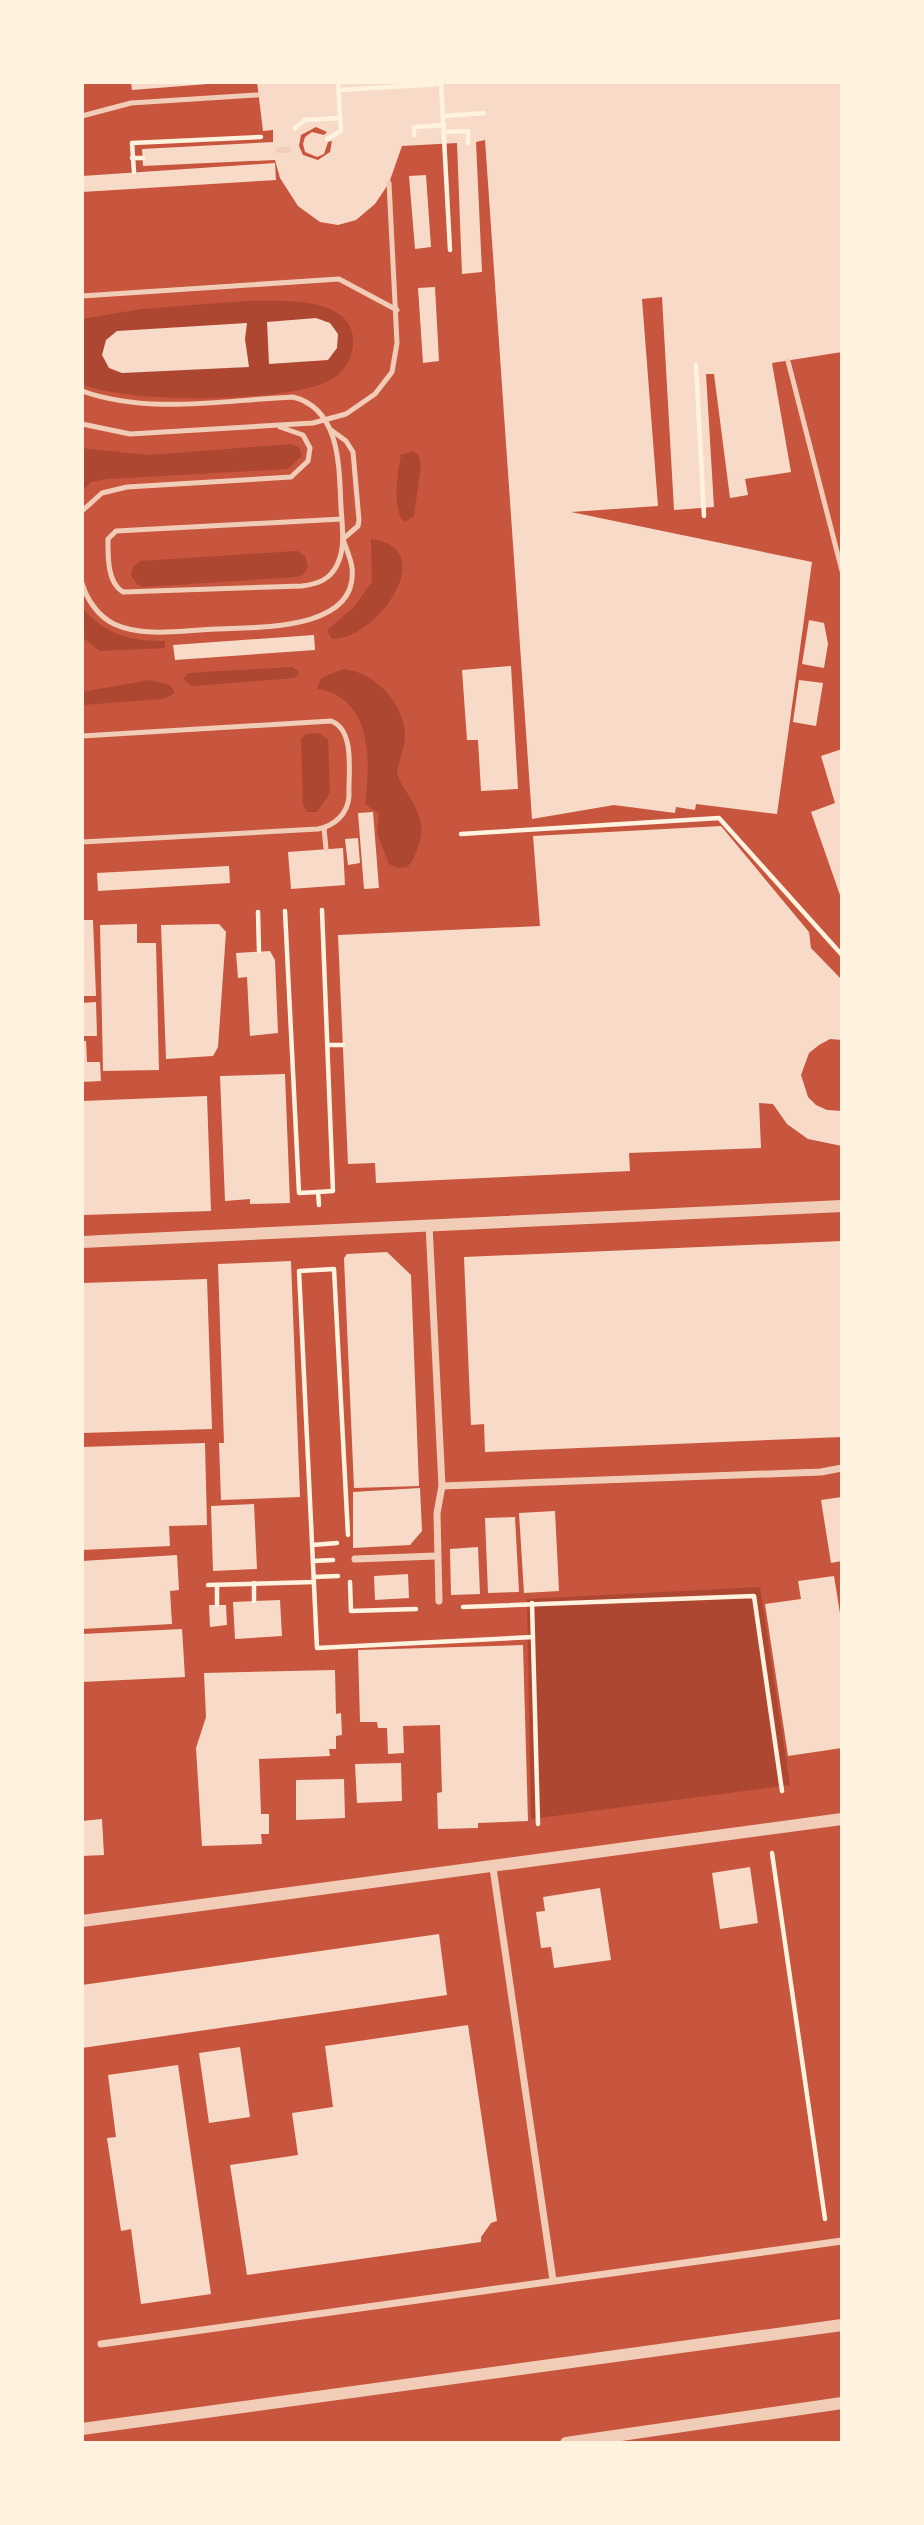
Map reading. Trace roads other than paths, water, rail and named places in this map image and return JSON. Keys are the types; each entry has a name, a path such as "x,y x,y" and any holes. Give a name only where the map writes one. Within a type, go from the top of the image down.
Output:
{"street":[{"path":"279,150 288,149"},
{"path":"82,1242 842,1206"},
{"path":"429,1224 442,1486 437,1513 439,1601"},
{"path":"442,1486 833,1471 842,1468"},
{"path":"355,1559 436,1556"},
{"path":"82,1921 842,1819"},
{"path":"492,1868 553,2280"},
{"path":"101,2344 842,2241"},
{"path":"82,2429 842,2326"},
{"path":"566,2443 842,2403"}],"lane":[{"path":"82,116 131,103 257,95"},
{"path":"82,424 130,434 259,427 324,420 346,414 375,394 391,372 397,342 389,183"},
{"path":"82,296 339,279 397,310"},
{"path":"788,361 842,571"},
{"path":"82,391 117,401 148,404 293,397 315,407 328,426 338,455 343,539 353,570 347,590 327,612 298,624 164,631 128,628 102,615 92,606 82,583"},
{"path":"328,426 351,446 355,460 359,520 358,526 343,539 336,567 328,578 315,585 131,593 117,589 113,583 108,545 110,534 124,530 342,519"},
{"path":"82,511 92,499 114,489 282,479 303,469 310,455 308,440 293,430 259,427"},
{"path":"82,736 331,720 338,723 346,736 349,801 338,819 324,828 84,841"},
{"path":"324,828 326,849"}]}
